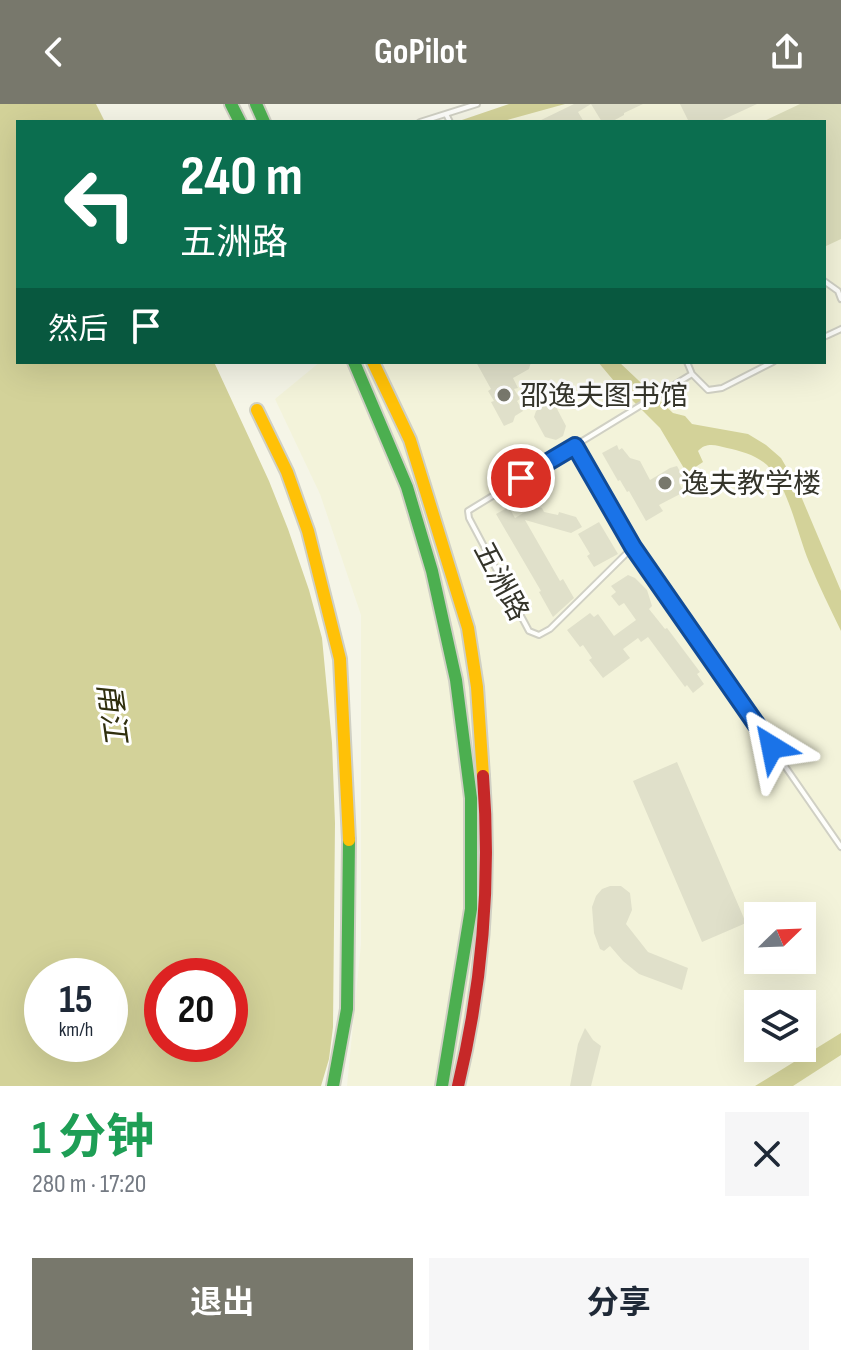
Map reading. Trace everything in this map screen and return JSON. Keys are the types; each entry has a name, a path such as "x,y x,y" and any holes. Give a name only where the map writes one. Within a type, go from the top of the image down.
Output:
{"street":[{"path":"355,364 407,487 432,571 456,680 471,798 471,909 442,1086"},
{"path":"374,364 410,440 468,628 477,687 485,797 485,889 478,973 458,1086"},
{"path":"257,410 287,472 308,531 340,659 349,819 348,966 347,1009 333,1086"}],"lane":[{"path":"426,120 477,104"},
{"path":"446,114 449,120"},
{"path":"839,291 841,299"},
{"path":"688,364 692,374 708,390 722,388 769,364"},
{"name":"五洲路","path":"633,547 550,629 539,635 529,631 468,511 692,374"},
{"path":"575,446 633,547 841,847"}],"shaded area":[{"path":"537,104 841,104 841,1086 347,1086 361,944 361,615 320,494 275,399 318,364 826,364 826,120 482,120"},
{"path":"800,104 841,104 841,239 826,246 826,120 766,120"}],"water":[{"name":"甬江","path":"0,104 96,104 104,120 16,120 16,364 215,364 288,529 322,638 332,743 335,823 333,1027 329,1059 321,1086 0,1086"},
{"path":"509,104 565,104 507,120 462,120"},
{"path":"600,364 621,364 673,413 685,416 692,424 748,434 781,458 795,482 841,591 841,631 809,562 787,498 767,465 743,452 708,445 698,451 703,462 688,472 660,428"},
{"path":"841,1033 841,1055 793,1086 755,1086 794,1062 816,1062 816,1048"}],"building":[{"path":"574,104 591,104 578,112 583,120 541,120"},
{"path":"591,104 643,104 615,120 601,120"},
{"path":"680,104 757,104 722,120 688,120"},
{"name":"邵逸夫图书馆","path":"477,364 530,364 529,369 513,378 518,388 514,389 520,399 517,401 523,411 515,416 513,422 504,426 491,402 494,401 488,391 491,389"},
{"path":"548,403 555,405 566,426 563,436 556,440 545,437 534,417 536,411"},
{"name":"逸夫教学楼","path":"617,445 630,458 640,461 650,480 677,466 684,479 679,483 684,492 659,505 663,511 646,521 602,453"},
{"path":"535,506 544,512 576,517 582,527 571,533 525,520 560,581 563,579 574,598 553,617 496,514 509,507 515,518"},
{"path":"599,522 618,554 594,567 578,534"},
{"path":"628,575 647,590 652,606 649,609 700,672 697,674 704,684 693,693 687,685 685,687 648,637 641,642 638,638 623,649 630,658 603,678 589,660 592,658 583,645 580,647 567,630 590,613 594,617 598,614 614,636 636,620 624,603 619,606 611,596 616,592 611,586"},
{"path":"677,762 744,924 702,942 633,781"},
{"path":"621,886 630,893 632,910 626,924 648,952 688,968 682,990 639,974 610,946 604,951 600,949 594,933 592,907 602,889"},
{"path":"585,1028 601,1046 591,1086 570,1086 578,1044"}],"traffic: fast":[{"path":"231,104 239,120"},
{"path":"256,104 263,120"},
{"path":"355,364 407,487 432,571 456,680 471,798 471,909 442,1086"},
{"path":"333,1086 347,1009 349,840"}],"traffic: slow":[{"path":"374,364 410,440 468,628 477,687 483,776"},
{"path":"257,410 287,472 308,531 340,659 349,840"}],"traffic: jam":[{"path":"458,1086 479,971 486,854 483,776"}],"place":[{"name":"邵逸夫图书馆","path":"504,395"},
{"name":"逸夫教学楼","path":"665,483"}],"route":[{"path":"521,478 575,446 633,547 772,747"}]}
